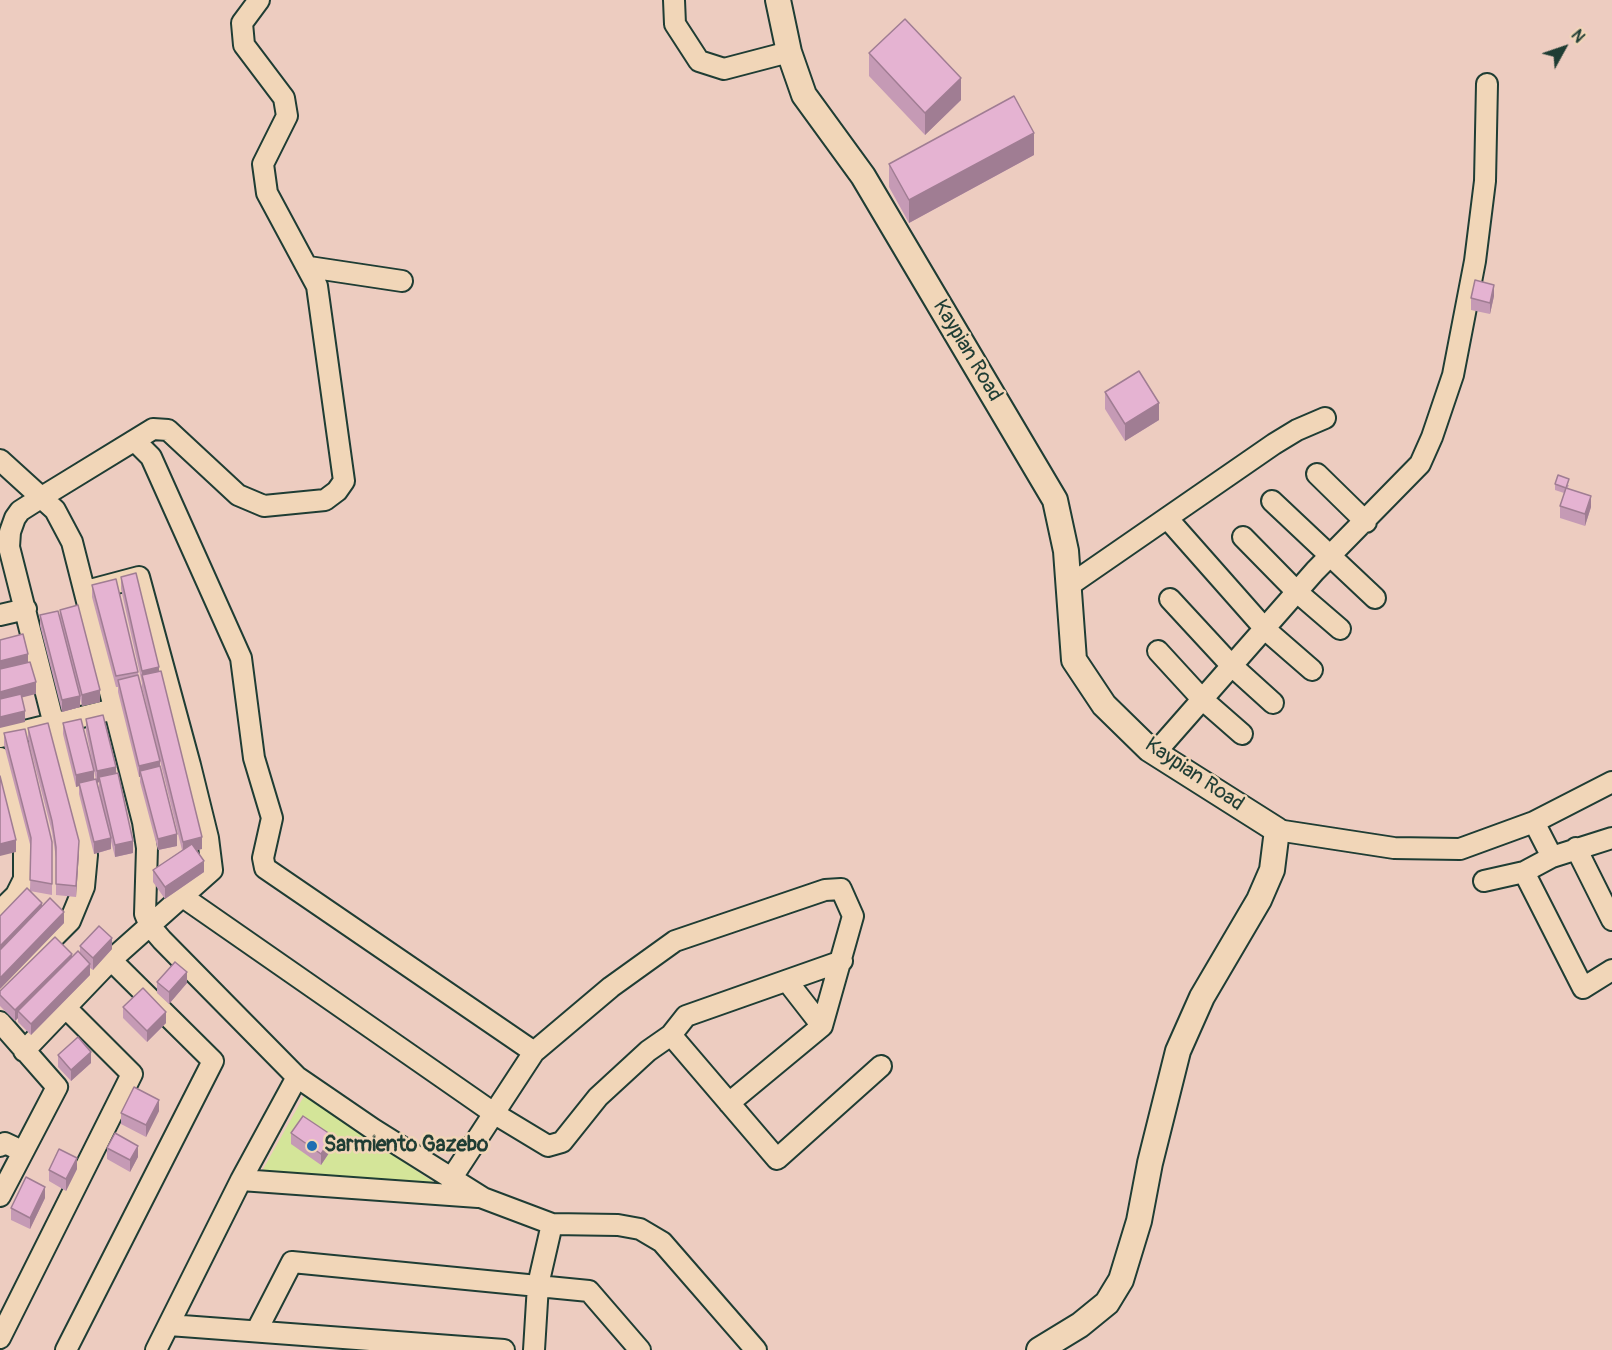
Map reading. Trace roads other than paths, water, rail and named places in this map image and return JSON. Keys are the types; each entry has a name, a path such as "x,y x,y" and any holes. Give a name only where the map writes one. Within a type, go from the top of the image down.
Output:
{"main road":[{"name":"Kaypian Road","path":"778,0 789,52 804,95 863,176 1055,500 1066,551 1074,660 1104,705 1155,753 1277,830"},
{"path":"1039,1350 1080,1325 1107,1303 1121,1280 1135,1239 1150,1163 1178,1052 1202,997 1264,890 1272,870 1277,830"}],"street":[{"path":"0,991 70,921 84,887 87,855 26,609 4,543 15,518 20,511 42,496 153,429 168,430 238,495 264,506 325,500 337,491 344,481 317,286 309,267 267,193 263,164 287,116 284,98 243,45 242,23 259,0"},
{"path":"674,0 675,24 699,61 724,69 789,52"},
{"path":"1155,753 1231,665 1266,630 1297,592 1419,464 1432,437 1453,375 1475,261 1485,181 1487,84"},
{"path":"309,267 402,281"},
{"path":"1067,587 1274,444 1297,430 1325,418"},
{"path":"135,441 151,457 241,658 254,758 272,818 263,858 265,868 534,1052"},
{"path":"0,460 42,496 65,526 72,542 143,822 147,848 144,901 150,926 247,1030 297,1077 483,1198 552,1224 618,1225 640,1229 663,1242 756,1350"},
{"path":"1317,474 1366,522"},
{"path":"1272,501 1375,598"},
{"path":"1167,518 1266,630 1312,670"},
{"path":"1243,537 1297,592 1340,629"},
{"path":"24,1051 111,960 212,870 208,838 139,577 85,591"},
{"path":"1170,599 1231,665 1273,703"},
{"path":"0,615 26,609"},
{"path":"1158,651 1203,699 1242,734"},
{"path":"19,671 39,666"},
{"path":"0,738 114,708"},
{"path":"0,758 24,850 24,879 16,895 0,911"},
{"path":"1277,830 1394,848 1460,849 1534,822 1612,782"},
{"path":"1534,822 1552,857"},
{"path":"1484,881 1524,872 1552,857 1612,838"},
{"path":"1576,848 1612,920"},
{"path":"1524,872 1583,988 1612,970"},
{"path":"451,1179 534,1052 611,987 675,940 825,890 841,889 853,916 822,1026 729,1103"},
{"path":"183,897 495,1114 548,1146 562,1142 598,1097 648,1051 671,1035 686,1016 842,961"},
{"path":"66,1350 213,1061 111,960"},
{"path":"787,981 822,1026"},
{"path":"0,1338 132,1074 66,1008"},
{"path":"0,1022 57,1087 0,1196"},
{"path":"671,1035 777,1160 881,1066"},
{"path":"156,1350 241,1180 297,1077"},
{"path":"0,1146 5,1143 22,1151"},
{"path":"241,1180 483,1198"},
{"path":"534,1350 538,1285 552,1224"},
{"path":"256,1330 292,1263 589,1291 640,1350"},
{"path":"169,1324 504,1350"}],"place":[{"name":"Sarmiento Gazebo","path":"312,1146"}]}
